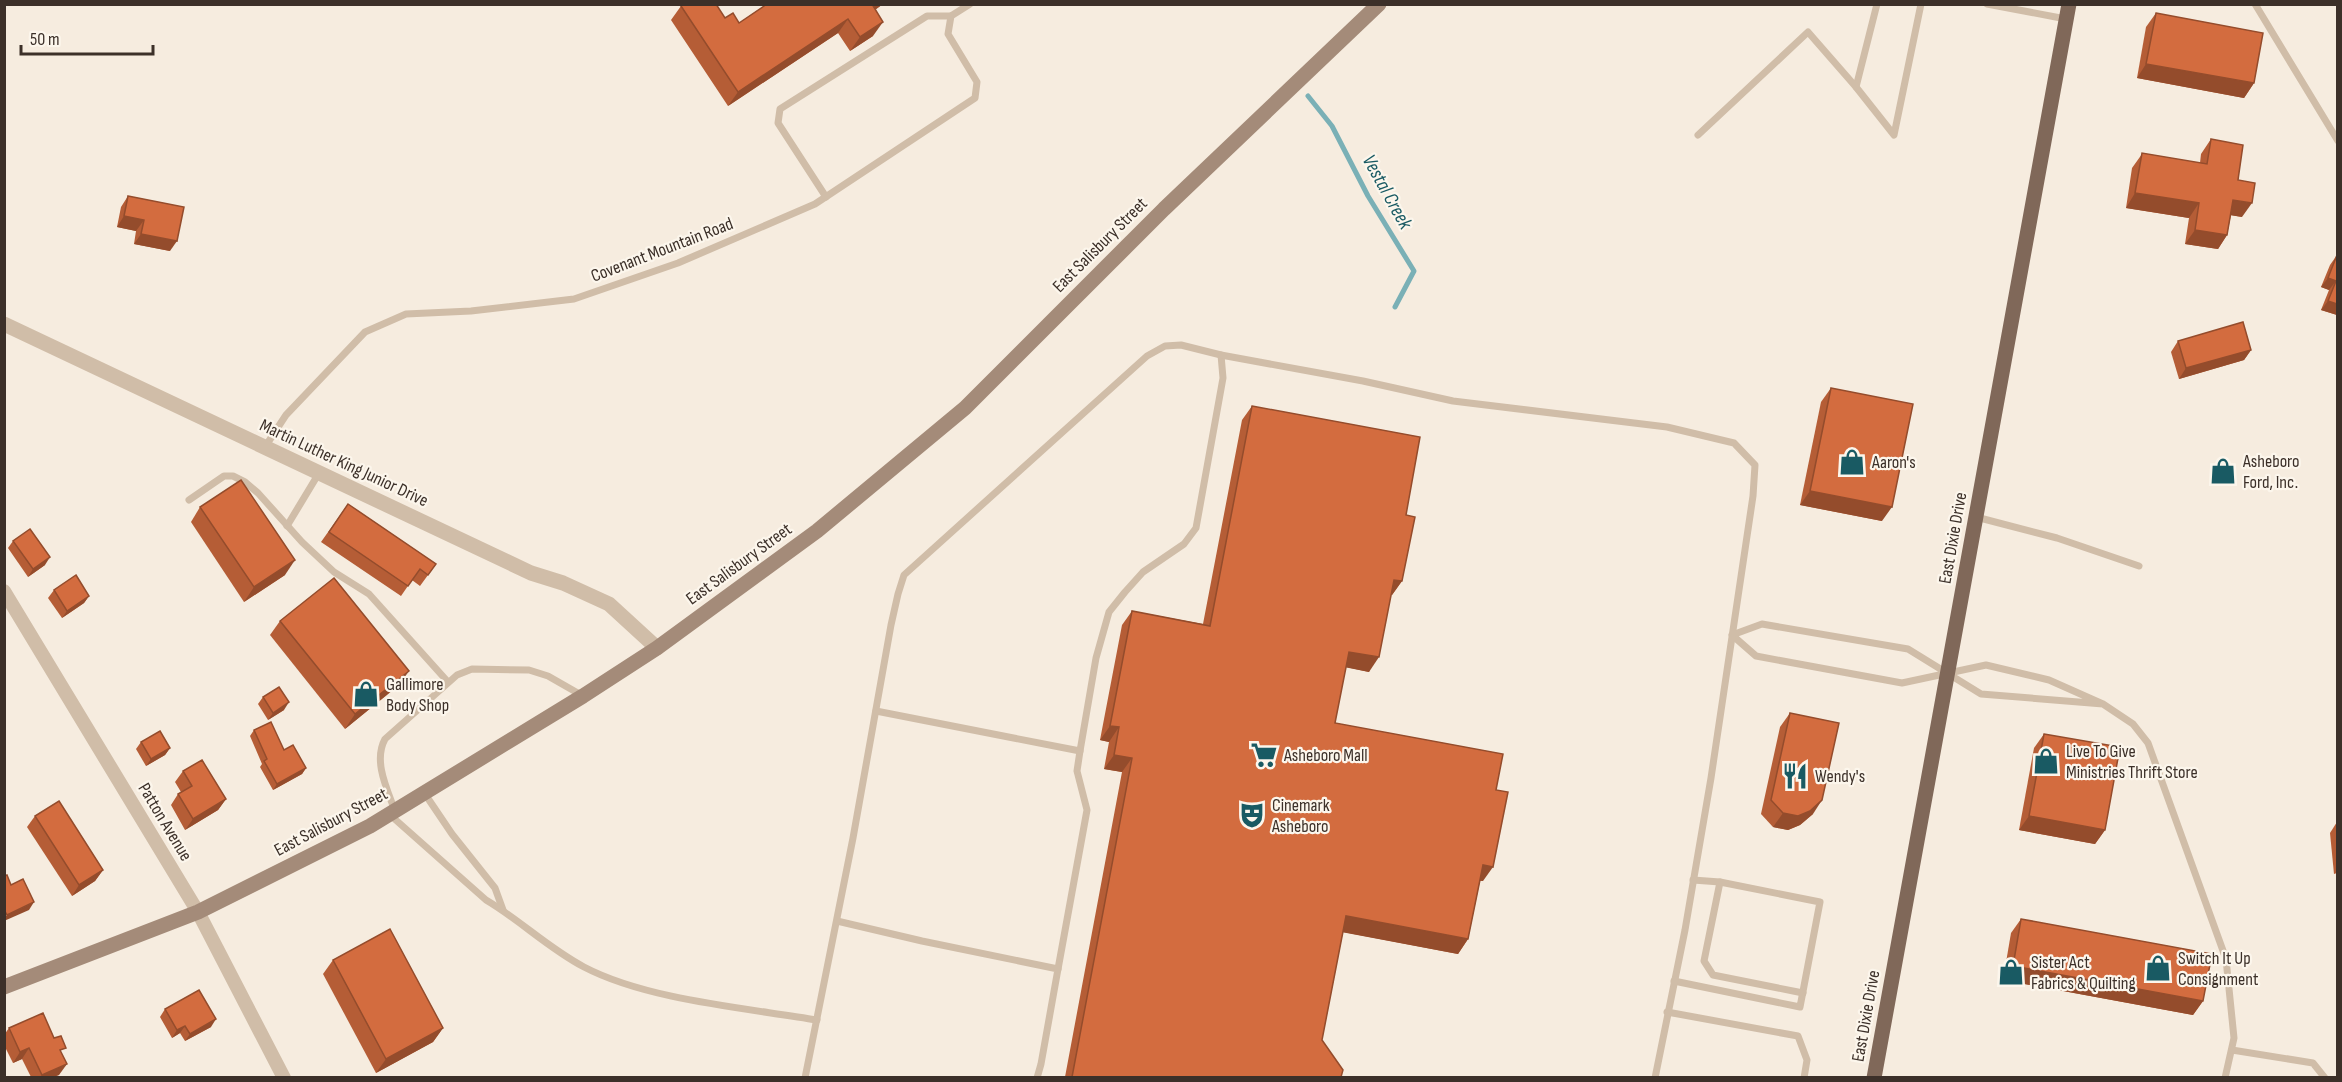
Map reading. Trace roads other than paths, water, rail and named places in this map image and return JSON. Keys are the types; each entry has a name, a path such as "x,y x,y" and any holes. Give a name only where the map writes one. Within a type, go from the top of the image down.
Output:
{"main road":[{"name":"East Salisbury Street","path":"4,987 198,912 392,813 657,648 817,531 965,408 1164,209 1379,4"},
{"name":"East Dixie Drive","path":"1874,1077 2068,12"}],"street":[{"name":"Martin Luther King Junior Drive","path":"4,324 531,573 563,583 604,601 618,610 657,648"},
{"name":"Patton Avenue","path":"4,591 198,912 284,1077"}],"lane":[{"path":"826,197 778,123 780,109 927,16 951,16 970,4"},
{"path":"1856,87 1877,4"},
{"path":"1698,135 1808,32 1894,135 1921,4"},
{"path":"1987,4 2068,12"},
{"path":"2255,4 2337,141"},
{"name":"Covenant Mountain Road","path":"265,447 286,415 365,332 406,314 471,311 574,299 678,263 815,204 975,98 977,82 948,34 951,16"},
{"path":"805,1077 837,921 898,594 904,575 1147,356 1164,346 1181,345 1453,401 1667,427 1734,443 1755,465 1753,496 1693,880 1654,1077"},
{"path":"1037,1077 1087,810 1077,771 1096,658 1110,612 1125,592 1143,572 1184,543 1196,528 1223,378 1221,355"},
{"path":"287,526 319,473"},
{"path":"189,500 224,476 233,476 258,493 287,526 334,572 369,594 448,682"},
{"path":"1976,517 2057,538 2139,566"},
{"path":"1732,635 1762,624 1908,649 1981,694 2103,704"},
{"path":"1732,635 1756,656 1902,683 1986,665 2049,680 2103,704 2133,724 2148,743 2226,958 2234,1038 2225,1077"},
{"path":"583,696 548,676 529,670 472,669 457,675 384,739 380,748 383,779 392,813 486,900 503,910 530,933 586,969 619,982 679,997 817,1020"},
{"path":"876,711 1080,751"},
{"path":"425,794 438,815 495,888 503,910"},
{"path":"1674,981 1800,1007 1803,993 1820,902 1720,882 1693,880"},
{"path":"1720,882 1704,961 1713,975 1803,993"},
{"path":"837,921 1058,969"},
{"path":"1667,1012 1798,1036 1807,1060 1804,1077"},
{"path":"2232,1050 2313,1062 2325,1077"}],"waterway":[{"name":"Vestal Creek","path":"1308,96 1332,126 1368,196 1414,271 1395,307"}],"place":[{"name":"Aaron's","path":"1852,462"},
{"name":"Asheboro Ford, Inc.","path":"2223,471"},
{"name":"Gallimore Body Shop","path":"366,694"},
{"name":"Asheboro Mall","path":"1264,755"},
{"name":"Live To Give Ministries Thrift Store","path":"2046,761"},
{"name":"Wendy's","path":"1795,776"},
{"name":"Cinemark Asheboro","path":"1252,815"},
{"name":"Switch It Up Consignment","path":"2158,968"},
{"name":"Sister Act Fabrics & Quilting","path":"2011,972"}]}
